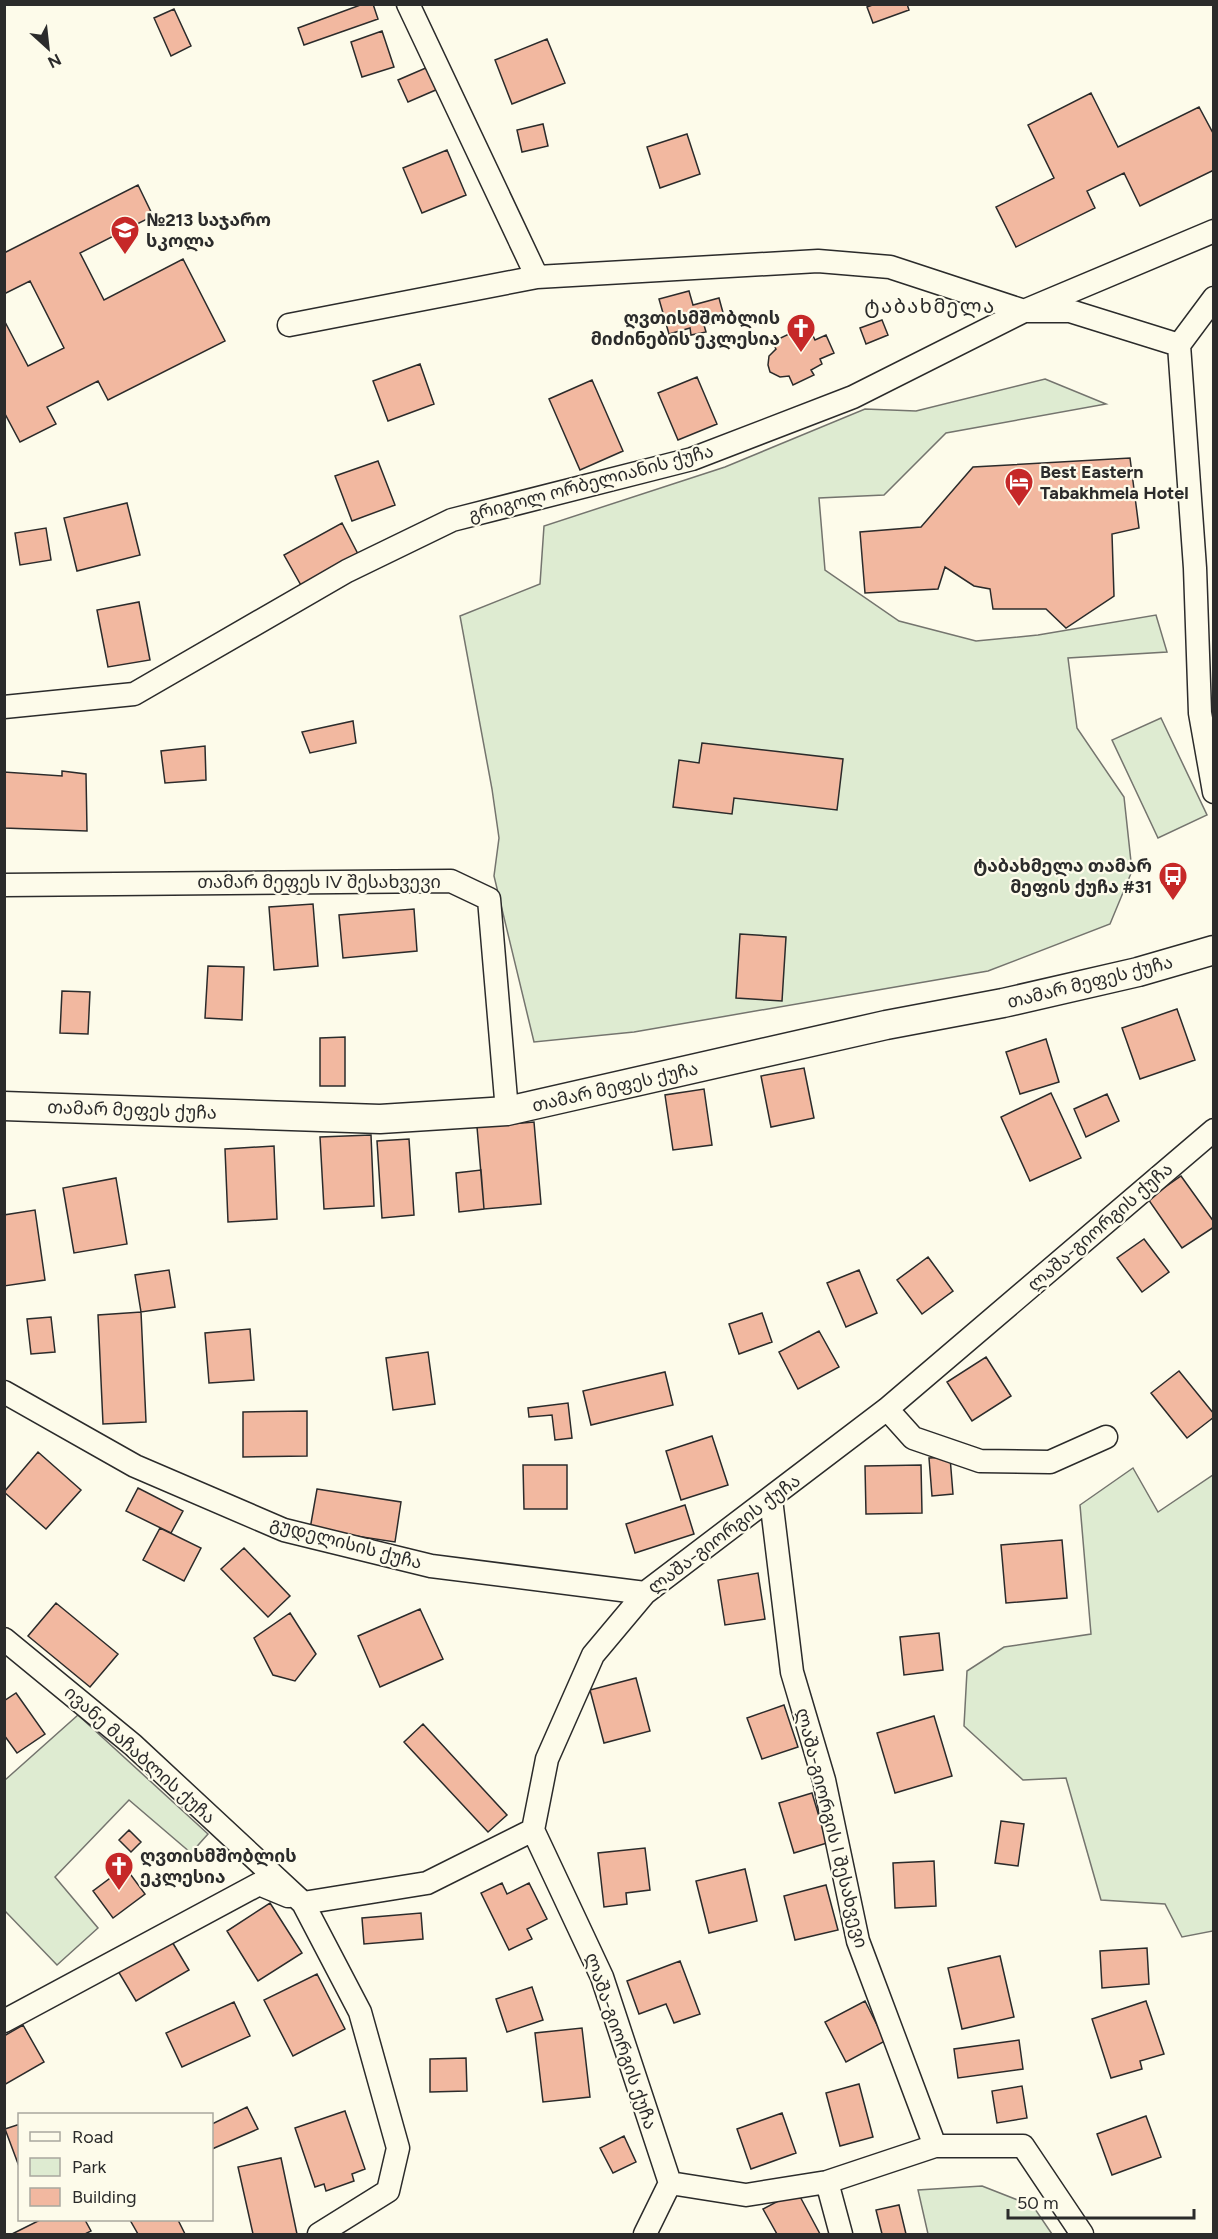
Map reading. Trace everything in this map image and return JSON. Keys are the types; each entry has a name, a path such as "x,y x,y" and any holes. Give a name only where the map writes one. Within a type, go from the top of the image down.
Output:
{"street":[{"path":"408,4 537,277"},
{"name":"გრიგოლ ორბელიანის ქუჩა","path":"4,706 134,694 347,571 452,520 692,459 853,397 1023,311 1214,231"},
{"path":"289,325 537,277 818,261 890,267 1023,311 1070,310 1179,345"},
{"path":"1214,298 1179,345 1204,565 1200,713 1214,792"},
{"name":"თამარ მეფეს IV შესახვევი","path":"4,885 451,881 489,899 507,1111"},
{"name":"თამარ მეფეს ქუჩა","path":"4,1106 380,1119 507,1111 886,1025 1003,1003 1115,978 1214,950"},
{"name":"ლაშა-გიორგის ქუჩა","path":"670,2183 602,1977 533,1830 547,1759 593,1655 645,1593 887,1409 1214,1130"},
{"name":"გუდელისის ქუჩა","path":"4,1392 135,1466 284,1530 431,1566 645,1593"},
{"path":"887,1409 913,1438 980,1461 1050,1462 1106,1437"},
{"name":"ლაშა-გიორგის I შესახვევი","path":"771,1499 792,1672 824,1780 858,1941 935,2146"},
{"name":"ივანე მაჩაბლის ქუჩა","path":"4,1639 133,1745 303,1903 360,2012 398,2148 388,2192 319,2235"},
{"path":"4,2020 259,1884 303,1903 427,1882 533,1830"},
{"path":"645,2235 670,2183 746,2195 827,2182 935,2146 1023,2146 1082,2235"},
{"path":"827,2182 841,2235"}],"green space":[{"path":"1045,379 1106,404 946,433 884,495 819,498 825,570 899,621 976,641 1038,635 1156,615 1167,652 1068,658 1077,728 1124,797 1132,871 1110,924 988,971 634,1032 534,1042 494,876 499,838 460,616 540,584 544,526 725,467 865,409 916,411"},
{"path":"1161,718 1207,815 1158,838 1112,740"},
{"path":"1133,1468 1158,1512 1213,1475 1213,1931 1182,1937 1165,1904 1101,1900 1066,1778 1023,1780 964,1726 967,1671 1004,1647 1091,1634 1080,1505"},
{"path":"78,1715 208,1834 191,1853 129,1800 55,1877 98,1928 57,1965 5,1911 5,1780"},
{"path":"982,2186 1033,2206 1052,2234 928,2234 918,2190"}],"building":[{"path":"363,4 373,4 378,19 304,45 298,28"},
{"path":"875,4 907,4 909,10 873,23 867,7"},
{"path":"174,9 191,46 171,56 154,18"},
{"path":"382,31 394,67 362,77 351,42"},
{"path":"547,39 565,83 512,104 495,60"},
{"path":"428,67 438,89 408,102 398,80"},
{"path":"1091,93 1118,147 1199,107 1214,135 1214,170 1140,206 1124,173 1087,191 1095,208 1016,247 996,207 1054,178 1028,125"},
{"path":"543,124 548,146 522,152 517,130"},
{"path":"687,134 700,174 660,188 647,147"},
{"path":"447,150 466,195 422,213 403,168"},
{"path":"138,185 153,216 80,253 104,300 183,259 225,341 108,400 98,381 47,407 56,424 20,442 4,412 4,320 28,366 64,348 30,281 4,294 4,253"},
{"path":"689,291 693,305 719,298 725,320 704,325 706,332 691,335 690,328 669,334 659,299"},
{"path":"882,320 888,335 866,344 860,328"},
{"name":"ღვთისმშობლის მიძინების ეკლესია","path":"808,325 815,340 826,335 834,353 820,359 822,364 811,370 814,375 793,385 789,376 780,377 770,372 769,356 776,349 772,342"},
{"path":"420,364 434,404 388,421 373,381"},
{"path":"697,377 717,424 678,440 658,393"},
{"path":"592,380 623,451 580,470 549,399"},
{"path":"1130,458 1139,528 1112,534 1114,596 1066,628 1046,609 993,609 990,589 974,586 945,567 938,589 865,593 860,532 921,527 973,467"},
{"path":"378,461 395,505 352,521 335,476"},
{"path":"127,503 140,555 77,571 64,518"},
{"path":"342,523 359,556 302,587 284,555"},
{"path":"46,528 51,560 20,565 15,533"},
{"path":"139,602 150,660 108,667 97,610"},
{"path":"353,721 356,743 310,753 302,732"},
{"path":"702,743 843,759 837,810 734,798 732,814 673,807 679,760 699,763"},
{"path":"205,746 206,780 165,783 161,751"},
{"path":"62,771 86,774 87,831 4,828 4,772 62,776"},
{"path":"313,904 318,966 274,970 269,907"},
{"path":"414,909 417,951 343,958 339,915"},
{"path":"740,934 786,937 782,1001 736,998"},
{"path":"208,966 244,967 242,1020 205,1018"},
{"path":"62,991 90,992 88,1034 60,1033"},
{"path":"1177,1009 1195,1060 1140,1079 1122,1028"},
{"path":"345,1037 345,1086 320,1086 320,1038"},
{"path":"1046,1039 1059,1082 1020,1094 1006,1052"},
{"path":"804,1068 814,1118 771,1127 761,1076"},
{"path":"704,1089 712,1145 673,1150 665,1095"},
{"path":"1051,1093 1081,1158 1030,1181 1001,1117"},
{"path":"1107,1094 1119,1121 1086,1137 1074,1109"},
{"path":"534,1122 541,1204 484,1209 477,1127"},
{"path":"371,1135 374,1206 324,1209 320,1137"},
{"path":"409,1139 414,1215 382,1218 377,1141"},
{"path":"274,1146 277,1219 228,1222 225,1149"},
{"path":"481,1170 484,1209 459,1212 456,1173"},
{"path":"1181,1176 1214,1222 1214,1227 1182,1248 1148,1199"},
{"path":"116,1178 127,1244 74,1253 63,1188"},
{"path":"35,1210 45,1280 4,1286 4,1215"},
{"path":"1144,1239 1169,1272 1142,1292 1117,1258"},
{"path":"928,1257 953,1291 922,1314 897,1280"},
{"path":"169,1270 175,1307 141,1312 135,1275"},
{"path":"859,1270 877,1313 846,1327 827,1283"},
{"path":"141,1312 146,1422 103,1424 98,1315"},
{"path":"762,1313 772,1342 739,1354 729,1324"},
{"path":"51,1317 55,1352 31,1354 27,1319"},
{"path":"250,1329 254,1380 209,1383 205,1333"},
{"path":"819,1331 839,1367 798,1389 779,1352"},
{"path":"428,1352 435,1404 393,1410 386,1358"},
{"path":"986,1357 1011,1396 972,1421 947,1382"},
{"path":"1179,1371 1214,1414 1214,1417 1187,1438 1151,1393"},
{"path":"665,1372 673,1405 591,1425 583,1391"},
{"path":"568,1403 572,1438 555,1440 552,1415 529,1417 528,1408"},
{"path":"307,1411 307,1456 243,1457 243,1412"},
{"path":"712,1436 728,1485 681,1500 666,1451"},
{"path":"38,1452 81,1490 46,1529 4,1492"},
{"path":"950,1457 953,1494 932,1496 929,1458"},
{"path":"523,1465 567,1465 567,1509 524,1509"},
{"path":"921,1465 922,1513 866,1514 865,1466"},
{"path":"138,1488 183,1511 171,1533 126,1511"},
{"path":"317,1489 401,1502 395,1542 310,1529"},
{"path":"685,1505 694,1534 635,1553 626,1524"},
{"path":"160,1528 201,1548 184,1581 143,1560"},
{"path":"1062,1540 1067,1598 1006,1603 1001,1545"},
{"path":"244,1548 290,1596 268,1617 221,1569"},
{"path":"758,1573 765,1619 725,1625 718,1580"},
{"path":"56,1603 118,1654 90,1687 28,1636"},
{"path":"420,1609 443,1659 380,1687 358,1636"},
{"path":"290,1613 316,1654 295,1681 273,1675 254,1638"},
{"path":"939,1633 943,1670 904,1675 900,1637"},
{"path":"636,1678 650,1731 604,1743 590,1690"},
{"path":"16,1693 45,1734 17,1753 4,1735 4,1701"},
{"path":"784,1705 798,1747 762,1759 747,1718"},
{"path":"934,1716 952,1776 895,1793 877,1733"},
{"path":"423,1724 507,1815 488,1832 404,1742"},
{"path":"812,1793 827,1843 794,1853 779,1803"},
{"path":"1001,1821 1024,1824 1018,1866 995,1863"},
{"path":"129,1830 141,1842 131,1852 119,1840"},
{"path":"645,1848 650,1890 626,1893 627,1904 604,1907 598,1853"},
{"path":"934,1861 936,1906 895,1908 893,1863"},
{"name":"ღვთისმშობლის ეკლესია","path":"125,1867 145,1894 113,1918 93,1891"},
{"path":"745,1869 757,1921 709,1933 696,1881"},
{"path":"502,1883 507,1894 529,1883 547,1919 527,1929 532,1939 509,1950 481,1893"},
{"path":"826,1885 838,1930 795,1940 784,1896"},
{"path":"270,1903 302,1953 258,1981 227,1931"},
{"path":"421,1913 423,1939 364,1944 362,1918"},
{"path":"171,1940 189,1970 136,2001 118,1971"},
{"path":"1147,1948 1149,1984 1102,1988 1100,1951"},
{"path":"1000,1956 1014,2017 962,2029 948,1968"},
{"path":"680,1961 700,2014 674,2023 666,2004 639,2014 627,1981"},
{"path":"317,1974 345,2029 293,2056 264,2000"},
{"path":"532,1987 543,2020 507,2032 496,1999"},
{"path":"865,2001 885,2041 846,2062 825,2022"},
{"path":"1146,2001 1164,2054 1140,2061 1142,2069 1111,2078 1092,2019"},
{"path":"234,2002 250,2036 182,2067 166,2033"},
{"path":"23,2025 44,2062 4,2085 4,2036"},
{"path":"582,2028 590,2097 543,2102 535,2033"},
{"path":"1019,2040 1023,2069 958,2078 954,2049"},
{"path":"466,2058 467,2091 430,2092 430,2059"},
{"path":"859,2084 873,2137 840,2146 826,2093"},
{"path":"1022,2086 1027,2118 997,2123 992,2091"},
{"path":"247,2107 258,2129 213,2149 213,2124"},
{"path":"345,2111 365,2169 352,2174 354,2181 326,2191 324,2184 315,2187 295,2128"},
{"path":"782,2113 796,2153 751,2169 737,2129"},
{"path":"1146,2116 1161,2157 1112,2175 1097,2134"},
{"path":"18,2125 18,2164 5,2129"},
{"path":"624,2136 636,2162 613,2173 600,2148"},
{"path":"281,2158 297,2234 253,2234 238,2167"},
{"path":"797,2191 820,2234 777,2234 763,2209"},
{"path":"899,2205 906,2234 882,2234 876,2210"},
{"path":"38,2221 86,2221 91,2231 85,2234 12,2234"},
{"path":"131,2221 178,2221 185,2234 138,2234"}],"place":[{"name":"№213 საჯარო სკოლა","path":"125,256"},
{"name":"ღვთისმშობლის მიძინების ეკლესია","path":"801,354"},
{"name":"Best Eastern Tabakhmela Hotel","path":"1019,508"},
{"name":"ტაბახმელა თამარ მეფის ქუჩა #31","path":"1173,902"},
{"name":"ღვთისმშობლის ეკლესია","path":"119,1892"}],"district":[{"name":"ტაბახმელა","path":"930,306"}]}
